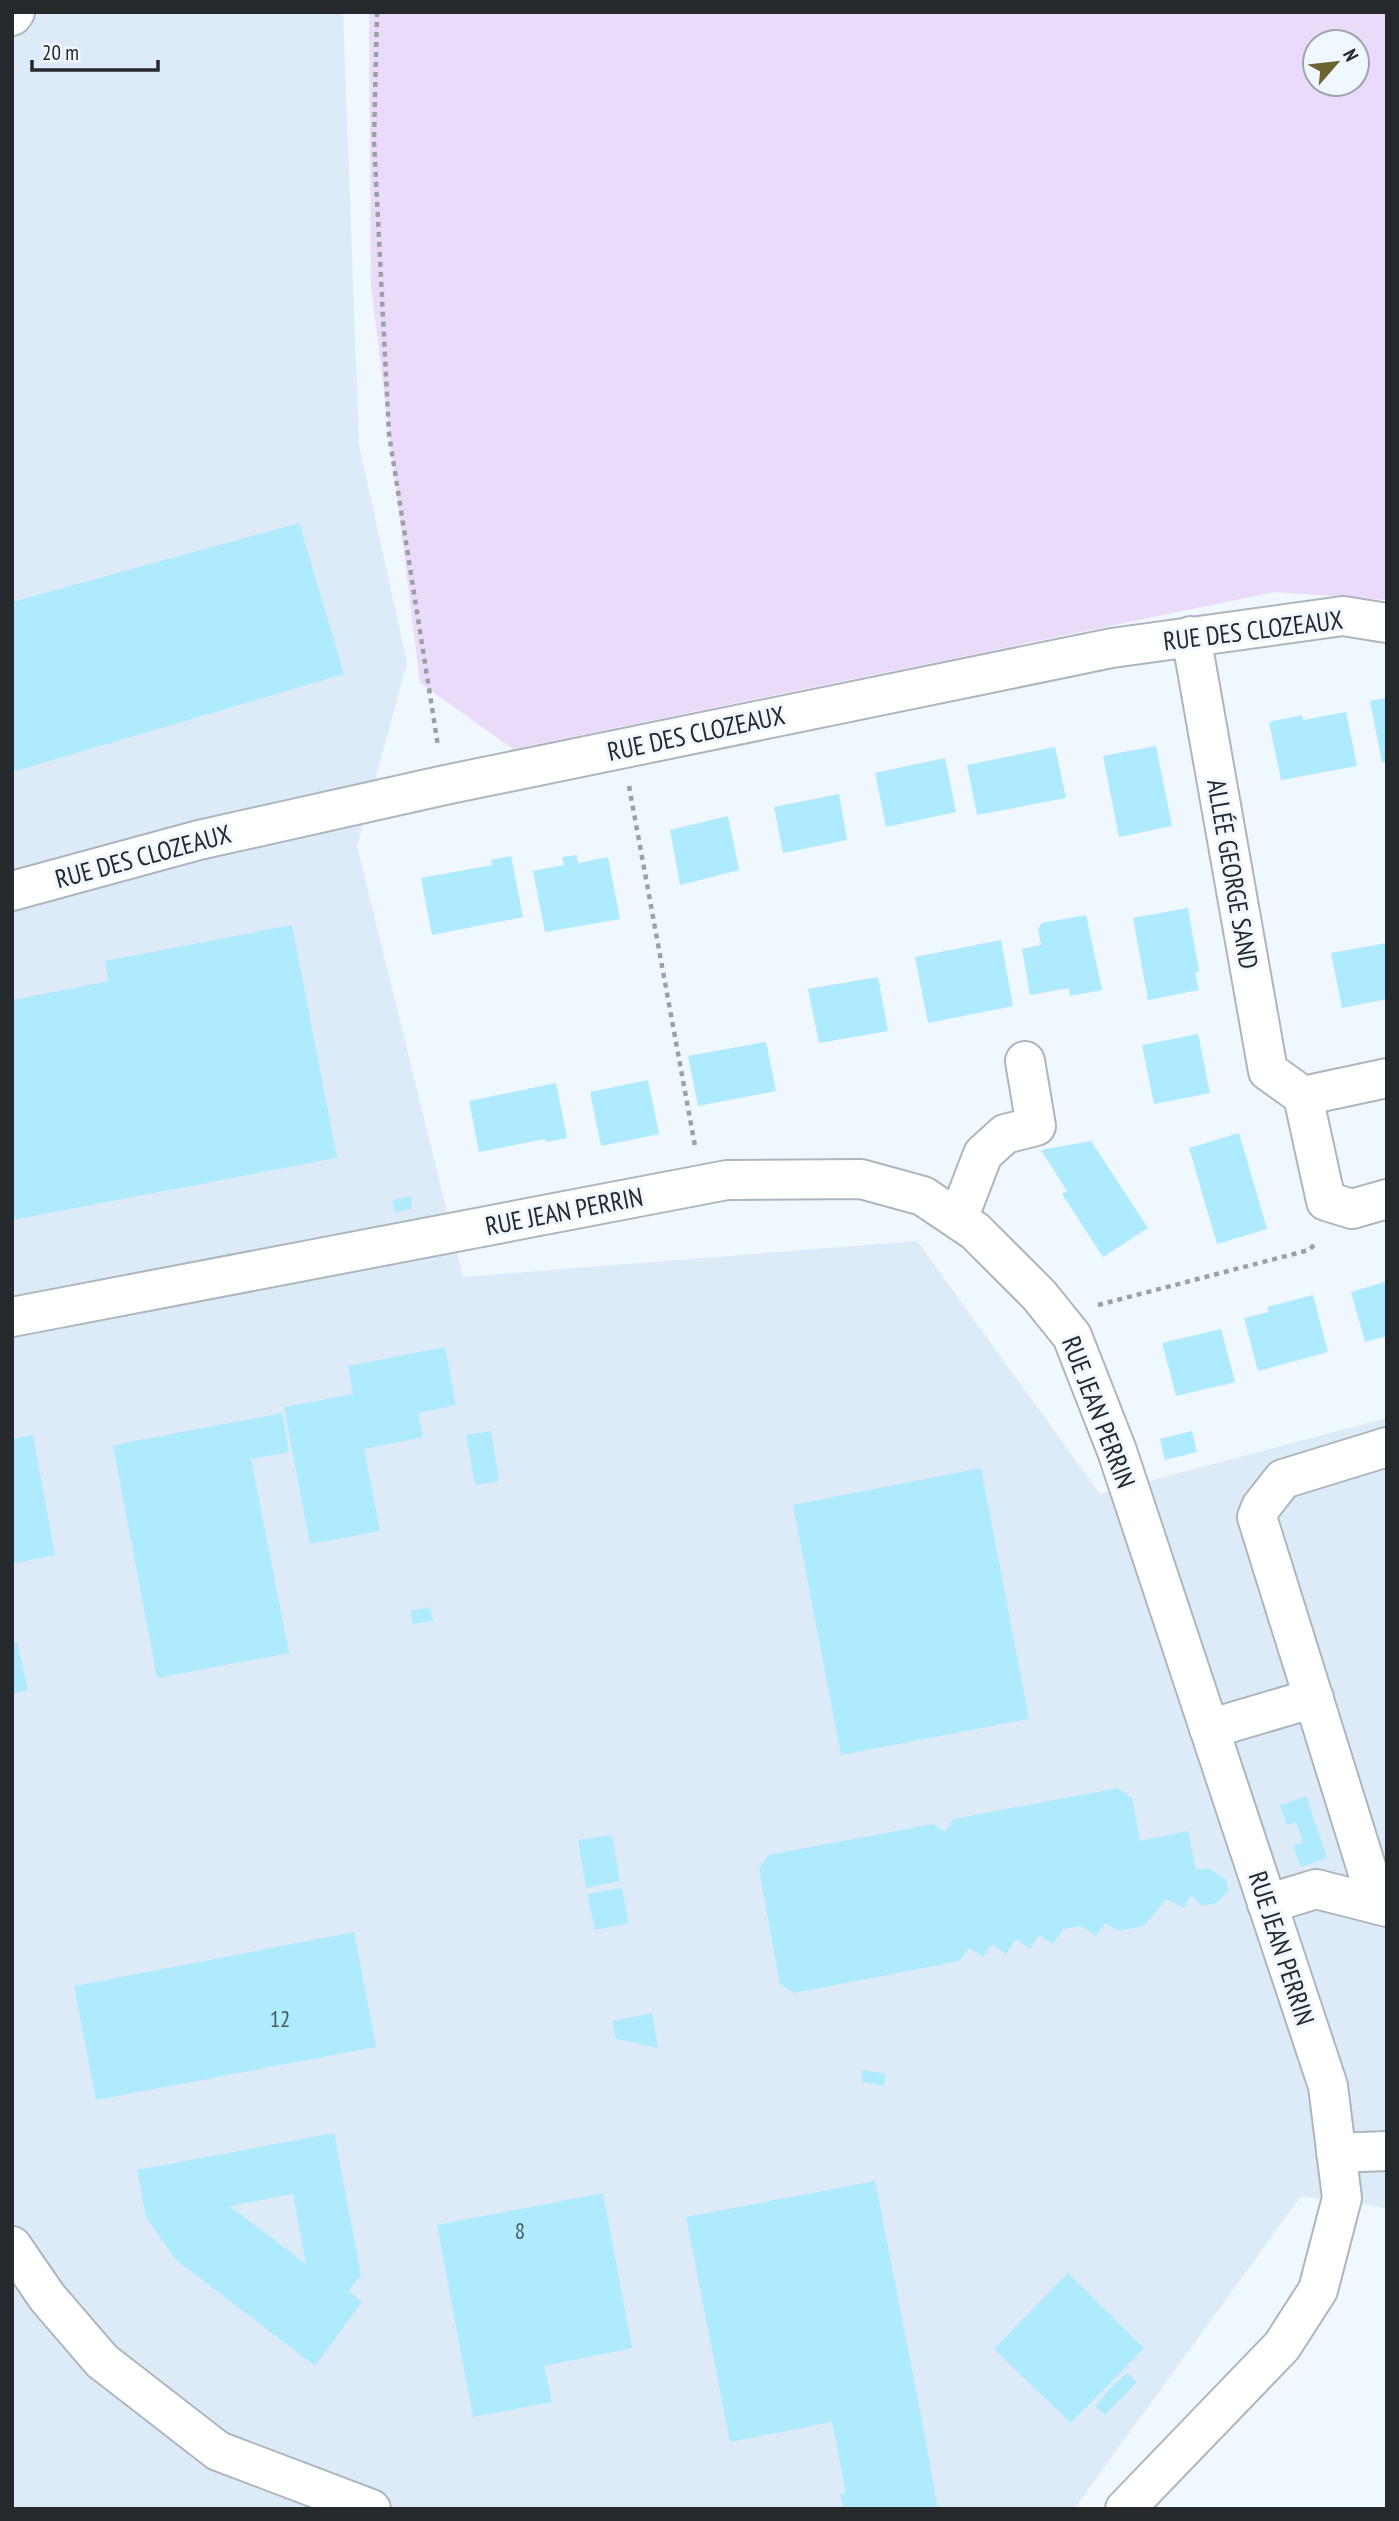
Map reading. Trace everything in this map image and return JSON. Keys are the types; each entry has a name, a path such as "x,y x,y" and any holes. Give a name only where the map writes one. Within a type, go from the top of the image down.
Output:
{"street":[{"name":"RUE DES CLOZEAUX","path":"12,891 199,840 444,785 1112,648 1343,616 1387,623"},
{"name":"ALLÉE GEORGE SAND","path":"1191,636 1268,1071 1303,1096"},
{"path":"958,1219 983,1154 1005,1134 1036,1126 1025,1061"},
{"path":"1369,1204 1326,1201 1303,1096 1387,1079"},
{"name":"RUE JEAN PERRIN","path":"12,1317 727,1180 861,1179 923,1196 975,1231 1039,1295 1072,1336 1117,1451 1328,2086 1342,2198 1318,2290 1282,2346 1125,2509"},
{"path":"1382,1906 1257,1517 1261,1507 1283,1479 1387,1447"},
{"path":"1209,1729 1314,1698"},
{"path":"1267,1904 1316,1889 1382,1906"},
{"path":"1336,2153 1387,2151"},
{"path":"12,2246 47,2297 102,2361 218,2451 371,2509"}],"path":[{"path":"377,12 374,141 389,434 444,785"},
{"path":"622,748 702,1185"},
{"path":"1057,1316 1309,1250 1369,1204"}],"shaded area":[{"path":"12,12 343,12 359,445 407,663 357,846 463,1277 917,1241 1100,1494 1387,1418 1387,2208 1301,2196 1074,2509 12,2509"},
{"path":"369,12 1387,12 1387,600 1275,592 513,749 420,683 371,285"}],"building":[{"path":"299,523 344,674 12,772 12,602"},
{"path":"1387,698 1387,762 1382,763 1370,701"},
{"path":"1346,712 1357,766 1281,780 1269,722 1302,715 1303,720"},
{"path":"1156,746 1172,826 1119,837 1103,756"},
{"path":"1055,747 1066,798 977,815 967,765"},
{"path":"945,758 956,812 886,827 875,773"},
{"path":"839,794 847,840 783,853 774,807"},
{"path":"728,816 739,870 680,885 670,830"},
{"path":"577,855 578,863 608,857 620,919 545,932 533,871 564,865 562,857"},
{"path":"511,856 523,917 432,935 421,878 492,865 491,860"},
{"path":"1188,908 1199,971 1195,972 1199,990 1148,1000 1133,918"},
{"path":"1086,915 1102,990 1070,996 1069,988 1030,995 1022,949 1041,945 1038,929 1042,923"},
{"path":"292,925 337,1158 12,1220 12,1000 109,981 105,961"},
{"path":"1001,940 1013,1006 928,1023 915,957"},
{"path":"1387,943 1387,999 1342,1008 1331,953"},
{"path":"878,977 888,1031 819,1043 808,989"},
{"path":"1198,1034 1210,1093 1154,1104 1142,1045"},
{"path":"766,1042 776,1091 698,1106 688,1056"},
{"path":"648,1080 659,1134 601,1146 590,1092"},
{"path":"556,1083 567,1138 546,1142 545,1139 479,1152 469,1101"},
{"path":"1239,1133 1267,1229 1217,1244 1189,1148"},
{"path":"1091,1141 1148,1228 1103,1257 1062,1194 1067,1191 1041,1150"},
{"path":"411,1196 412,1209 395,1212 392,1200"},
{"path":"1387,1282 1387,1336 1365,1342 1351,1292"},
{"path":"1313,1295 1328,1352 1258,1371 1244,1318 1269,1312 1267,1307"},
{"path":"1221,1329 1235,1382 1176,1396 1162,1343"},
{"path":"445,1347 456,1405 418,1413 423,1437 364,1449 380,1531 310,1544 284,1407 353,1394 348,1366"},
{"path":"282,1413 289,1452 251,1459 289,1653 157,1678 113,1445"},
{"path":"491,1431 499,1481 475,1485 466,1435"},
{"path":"1192,1431 1197,1452 1165,1460 1160,1439"},
{"path":"33,1435 55,1555 12,1564 12,1439"},
{"path":"981,1468 1029,1719 841,1755 793,1505"},
{"path":"430,1607 433,1621 413,1624 410,1611"},
{"path":"17,1642 28,1690 12,1694 12,1643"},
{"path":"1118,1788 1132,1798 1140,1841 1188,1831 1196,1870 1209,1868 1226,1880 1229,1891 1216,1903 1202,1906 1191,1895 1184,1908 1166,1899 1144,1926 1119,1931 1105,1923 1096,1936 1081,1926 1063,1929 1053,1944 1039,1935 1030,1949 1016,1939 1006,1954 992,1944 983,1957 969,1948 959,1961 794,1993 780,1984 759,1869 768,1855 933,1824 945,1832 953,1819"},
{"path":"1306,1796 1327,1858 1301,1867 1293,1846 1303,1843 1296,1822 1287,1825 1280,1805"},
{"path":"612,1835 620,1881 586,1888 578,1840"},
{"path":"622,1888 629,1923 595,1930 587,1894"},
{"path":"354,1932 376,2047 96,2100 74,1986"},
{"path":"652,2013 658,2048 616,2039 612,2021"},
{"path":"863,2070 886,2074 884,2086 861,2082"},
{"path":"334,2133 361,2275 348,2291 362,2302 315,2366 175,2259 146,2217 137,2170","holes":["293,2194 306,2264 229,2206"]},
{"path":"875,2181 938,2509 843,2509 840,2494 846,2493 832,2422 730,2442 686,2217"},
{"path":"603,2193 632,2348 544,2366 552,2402 473,2417 437,2225"},
{"path":"1068,2273 1144,2348 1071,2423 994,2349"},
{"path":"1127,2373 1137,2382 1105,2415 1095,2406"}]}
